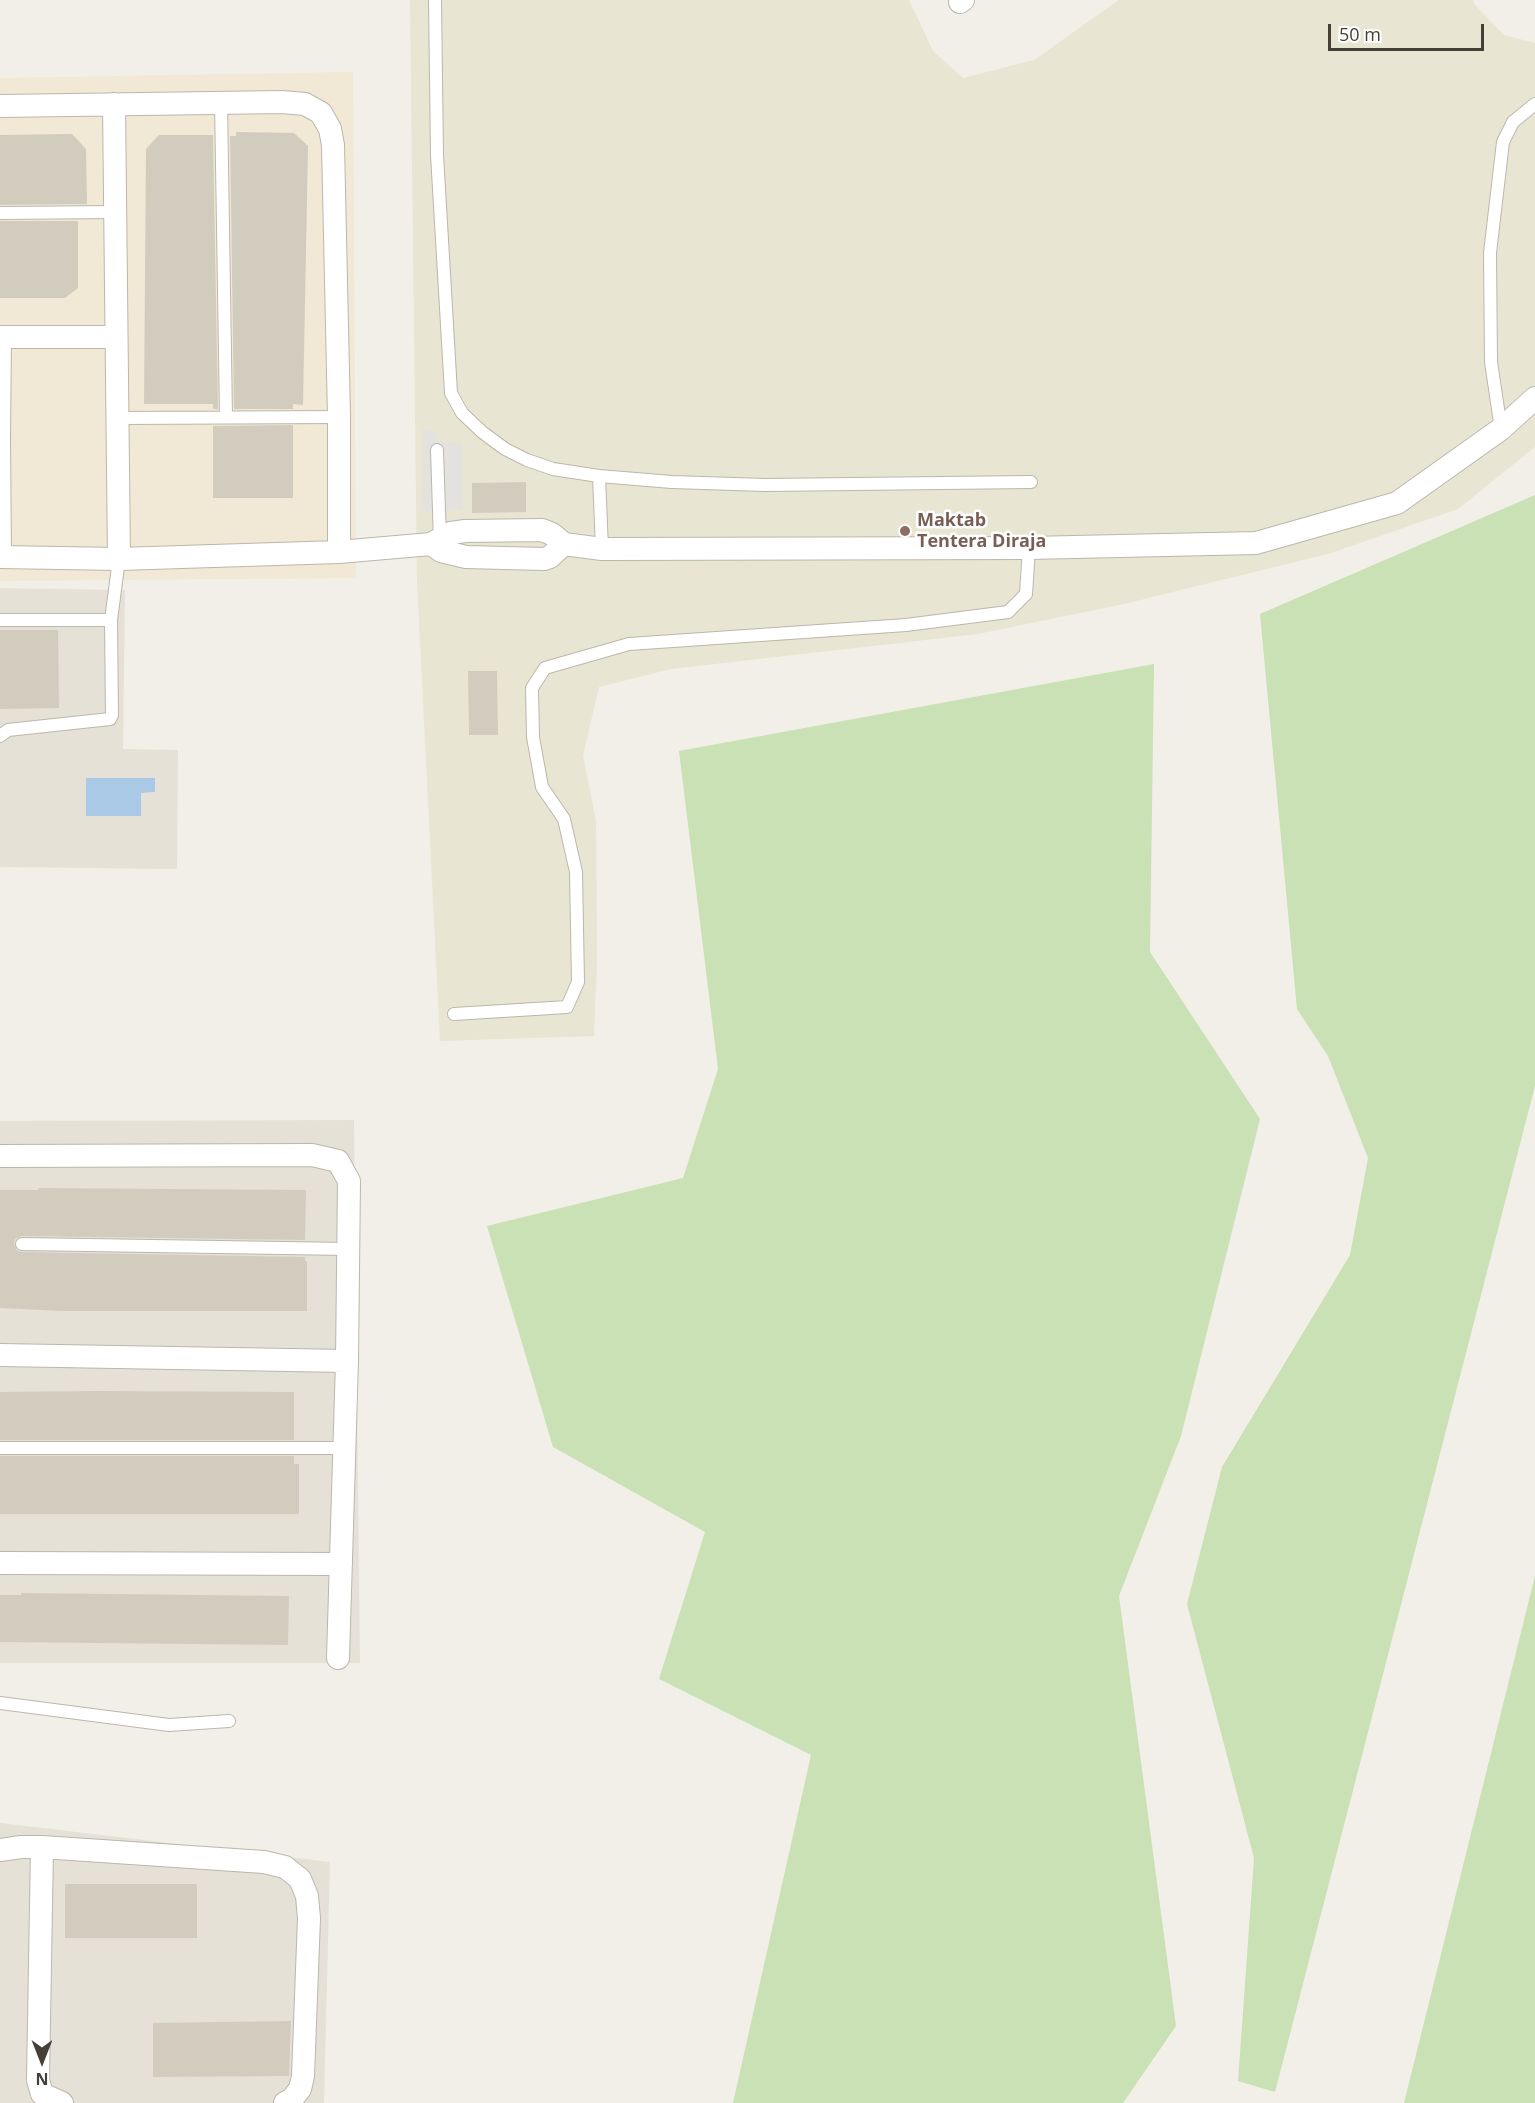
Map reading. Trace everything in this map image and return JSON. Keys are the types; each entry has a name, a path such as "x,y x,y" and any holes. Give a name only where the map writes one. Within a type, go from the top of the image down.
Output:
{"street":[{"path":"0,106 221,101 282,102 305,104 321,113 330,129 333,145 339,417 339,552"},
{"path":"114,104 118,559"},
{"path":"3,337 116,337"},
{"path":"2,558 118,559 339,552 437,544 466,557 543,559 564,544 602,549 1029,548 1256,543 1397,502 1501,429 1535,398"},
{"path":"0,1156 312,1155 338,1161 349,1181 345,1448 338,1658"},
{"path":"0,1355 347,1361"},
{"path":"0,1563 341,1564"},
{"path":"0,1850 42,1847 264,1862 285,1867 300,1879 307,1896 309,1918 303,2076 300,2089 292,2099 285,2103"},
{"path":"42,1847 38,2080 42,2094 62,2103"}],"lane":[{"path":"435,0 437,155 451,393 462,413 482,432 505,449 527,460 553,469 599,476 672,482 765,485 1031,482"},
{"path":"221,101 226,417"},
{"path":"1501,429 1491,362 1490,253 1503,142 1513,122 1535,104"},
{"path":"0,213 115,212"},
{"path":"2,558 3,337"},
{"path":"117,418 339,417"},
{"path":"437,450 437,544"},
{"path":"599,476 602,549"},
{"path":"454,1014 567,1007 578,982 576,872 564,819 542,787 534,737 532,688 544,668 629,644 906,625 1008,612 1026,594 1029,548"},
{"path":"0,736 8,730 110,719 112,715 111,620 118,559"},
{"path":"0,620 111,620"},
{"path":"22,1244 348,1249"},
{"path":"0,1448 345,1448"},
{"path":"0,1703 169,1725 230,1721"}],"shaded area":[{"name":"Maktab Tentera Diraja","path":"410,0 909,0 933,51 963,78 1034,60 1119,0 1473,0 1475,5 1504,35 1535,43 1535,447 1458,509 1331,553 1124,604 978,634 671,669 599,687 583,755 596,821 597,958 594,1036 440,1041 417,582"},
{"path":"353,72 356,578 0,581 0,78"},
{"path":"422,429 435,430 437,441 462,443 463,510 450,509 447,513 421,512"},
{"path":"0,588 125,590 123,749 178,750 177,869 0,867"},
{"path":"354,1120 360,1663 0,1663 0,1121"},
{"path":"0,1823 330,1862 324,2103 0,2103"}],"green space":[{"path":"1535,495 1535,1086 1275,2092 1238,2081 1254,1858 1187,1604 1222,1467 1350,1255 1368,1158 1328,1056 1297,1009 1260,614"},
{"path":"1154,664 1150,952 1260,1119 1181,1436 1119,1596 1176,2026 1123,2103 733,2103 811,1755 659,1679 705,1532 553,1447 487,1226 683,1178 718,1069 679,751"},
{"path":"1535,1576 1535,2103 1404,2103"}],"water":[{"path":"86,778 155,778 155,792 141,793 141,816 86,816"}],"building":[{"path":"236,132 294,133 308,146 303,405 293,404 293,409 234,409 230,136 236,136"},
{"path":"72,134 86,149 87,204 0,205 0,135"},
{"path":"159,135 213,135 218,409 213,409 213,404 144,404 146,149"},
{"path":"0,221 78,221 78,288 65,298 0,298"},
{"path":"293,425 293,498 213,498 213,426"},
{"path":"526,482 526,512 472,513 472,483"},
{"path":"0,630 58,630 59,708 0,709"},
{"path":"468,671 497,671 498,735 469,735"},
{"path":"38,1188 306,1190 305,1240 22,1236 15,1239 14,1244 17,1251 22,1252 305,1257 307,1261 307,1311 61,1311 0,1308 0,1190 38,1190"},
{"path":"0,1392 294,1392 294,1440 0,1440"},
{"path":"0,1456 294,1456 294,1464 299,1464 299,1514 0,1514"},
{"path":"21,1593 289,1596 288,1645 0,1642 0,1595 21,1595"},
{"path":"65,1884 197,1884 197,1938 65,1938"},
{"path":"291,2021 289,2076 153,2077 153,2023"}],"place":[{"name":"Maktab Tentera Diraja","path":"905,531"}]}
